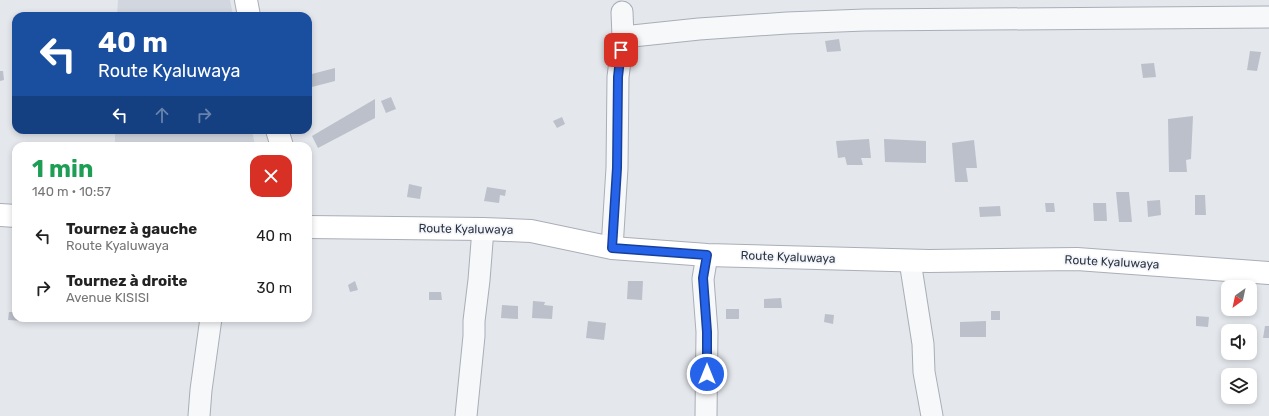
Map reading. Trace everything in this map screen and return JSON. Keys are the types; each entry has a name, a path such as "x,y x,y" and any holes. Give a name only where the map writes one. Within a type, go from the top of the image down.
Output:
{"street":[{"path":"246,0 248,12"},
{"path":"612,248 617,168 618,77 623,37 622,12"},
{"path":"623,37 763,24 865,20 1269,17"},
{"path":"0,215 12,216"},
{"name":"Route Kyaluwaya","path":"312,227 531,231 612,248 707,255 910,261 1077,259 1269,273"},
{"path":"466,416 483,229"},
{"path":"706,416 707,332 703,278 707,255"},
{"path":"910,261 923,344 924,372 932,416"},
{"path":"199,416 210,322"}],"shaded area":[{"path":"118,0 230,0 232,12 117,12"},
{"path":"115,134 253,134 254,142 115,142"}],"building":[{"path":"839,39 841,51 827,52 825,41"},
{"path":"1250,51 1261,52 1257,71 1247,70"},
{"path":"1154,63 1156,77 1143,78 1141,64"},
{"path":"335,68 335,81 312,87 312,74"},
{"path":"0,71 3,71 4,80 0,81"},
{"path":"391,97 396,109 386,113 381,101"},
{"path":"375,99 375,118 318,148 312,136"},
{"path":"1193,116 1191,159 1186,160 1187,172 1169,172 1168,119"},
{"path":"562,117 565,124 557,128 553,121"},
{"path":"869,139 871,158 861,158 863,165 847,165 845,157 838,158 836,141"},
{"path":"884,139 926,141 926,163 885,162"},
{"path":"974,140 977,168 966,168 968,182 955,182 952,143"},
{"path":"409,184 422,187 420,199 407,197"},
{"path":"487,187 506,190 505,196 500,195 499,203 484,201"},
{"path":"1116,192 1129,192 1132,222 1119,222"},
{"path":"1195,195 1205,195 1206,215 1195,215"},
{"path":"1160,200 1161,215 1148,217 1147,201"},
{"path":"1045,203 1054,203 1055,212 1046,212"},
{"path":"1093,203 1106,203 1107,221 1094,221"},
{"path":"1000,206 1001,216 980,217 979,207"},
{"path":"355,281 358,290 350,292 348,285"},
{"path":"628,281 643,281 642,300 627,299"},
{"path":"429,292 441,292 442,300 429,300"},
{"path":"781,298 782,308 764,308 764,299"},
{"path":"533,301 545,302 544,305 553,306 552,319 532,318"},
{"path":"502,305 518,306 518,319 501,318"},
{"path":"726,309 739,309 739,319 726,319"},
{"path":"991,311 1000,311 1000,320 991,320"},
{"path":"9,312 12,312 12,320 8,320"},
{"path":"825,314 834,315 833,324 824,322"},
{"path":"1196,316 1209,317 1208,327 1196,326"},
{"path":"588,321 606,323 604,340 586,338"},
{"path":"986,321 986,337 960,337 960,322"},
{"path":"1265,326 1269,326 1269,338 1263,338"}],"route":[{"path":"621,50 618,77 617,168 612,248 707,255 703,278 707,332 707,374"}]}
